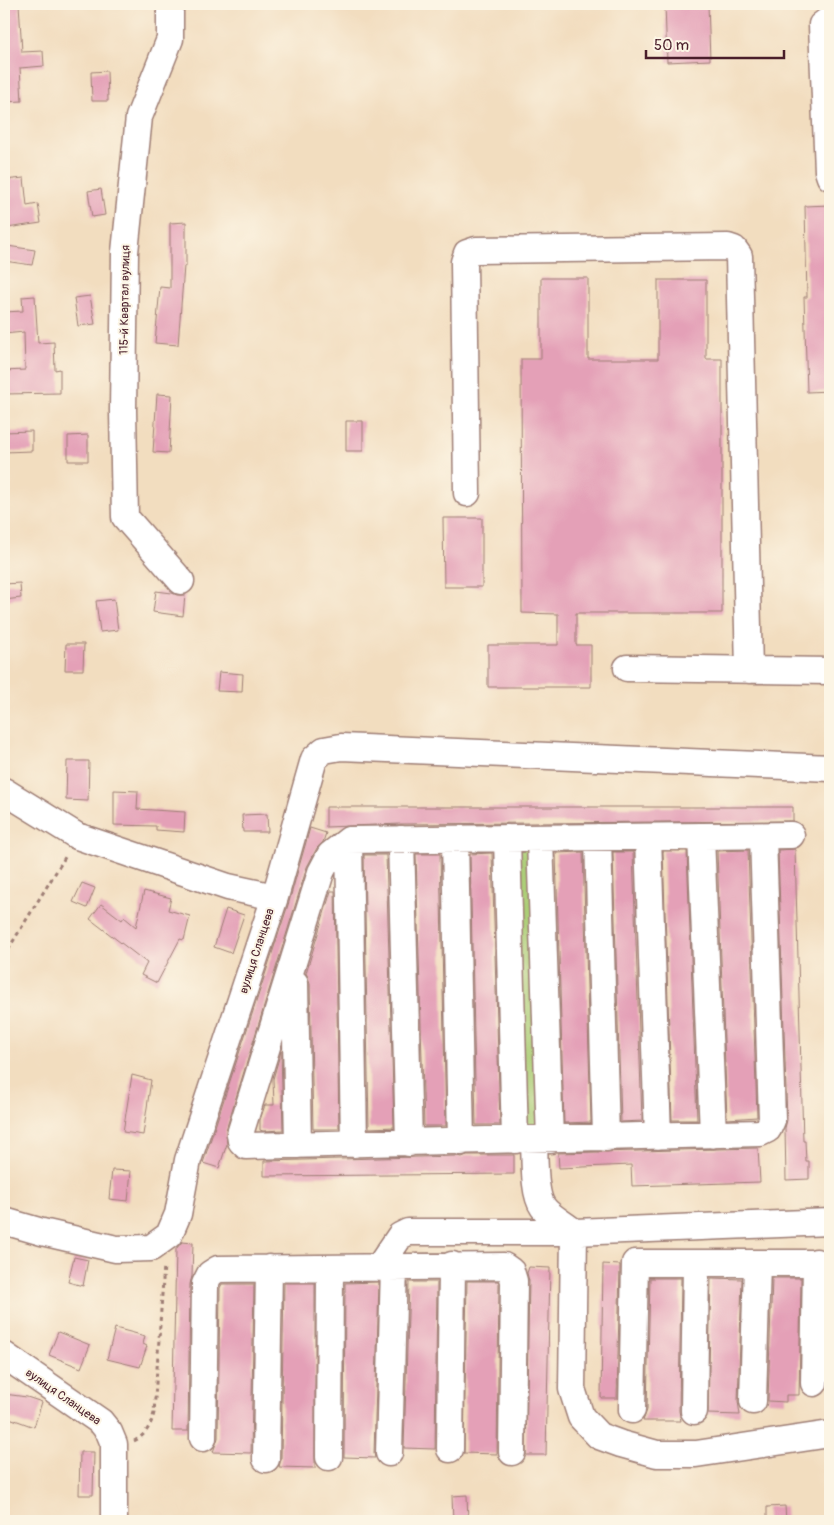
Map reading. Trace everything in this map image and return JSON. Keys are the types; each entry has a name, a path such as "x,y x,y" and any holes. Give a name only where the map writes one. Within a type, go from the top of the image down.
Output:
{"street":[{"name":"115-й Квартал вулиця","path":"170,4 170,39 139,117 125,252 124,517 181,581"},
{"path":"830,19 822,25 828,171 830,177"},
{"path":"467,493 464,262 468,253 476,250 728,247 734,249 739,256 749,670"},
{"path":"627,668 830,671"},
{"path":"275,897 314,759 324,750 341,747 830,768"},
{"name":"вулиця Сланцева","path":"4,791 77,836 228,887 275,897 188,1160 178,1214 169,1235 151,1248"},
{"path":"764,836 772,1120 768,1129 760,1133 713,1135 461,1142 246,1146 242,1140 240,1134 321,872 330,855 349,840 791,835"},
{"path":"701,836 713,1135"},
{"path":"598,837 606,1138"},
{"path":"648,837 658,1136"},
{"path":"507,838 537,1192 544,1209 574,1232"},
{"path":"533,1140 540,838"},
{"path":"401,839 409,1143"},
{"path":"455,839 461,1142"},
{"path":"349,840 354,1144"},
{"path":"295,961 298,1145"},
{"path":"4,1221 116,1249 151,1248"},
{"path":"389,1453 386,1267 400,1236 408,1232 574,1232 830,1222"},
{"path":"744,1226 751,1263 753,1401"},
{"path":"574,1232 572,1389 582,1417 599,1436 657,1454 696,1454 830,1434"},
{"path":"632,1410 635,1263 823,1262 814,1383"},
{"path":"694,1411 696,1263"},
{"path":"450,1449 452,1266"},
{"path":"203,1438 206,1284 210,1274 218,1269 504,1266 511,1271 514,1281 512,1452"},
{"path":"266,1460 268,1268"},
{"path":"329,1457 330,1268"},
{"name":"вулиця Сланцева","path":"4,1355 101,1422 110,1432 125,1442"},
{"path":"114,1521 125,1442"}],"path":[{"path":"4,956 77,836"},
{"path":"125,1442 143,1434 151,1425 154,1413 164,1266 151,1248"}],"green space":[{"path":"532,847 542,1137 525,1137 516,848"}],"building":[{"path":"4,4 19,4 22,52 43,51 44,66 20,68 22,101 4,102"},
{"path":"665,4 708,4 710,60 667,62"},
{"path":"107,71 108,101 92,101 91,72"},
{"path":"24,178 27,206 38,204 41,223 7,228 4,212 4,180"},
{"path":"101,189 105,215 92,217 88,191"},
{"path":"830,205 830,391 807,392 804,297 807,297 805,206"},
{"path":"186,222 186,266 184,266 178,345 155,343 160,287 170,288 170,223"},
{"path":"7,246 35,250 32,265 4,261"},
{"path":"541,278 588,278 588,359 658,359 658,280 706,280 706,359 722,359 722,613 576,613 576,645 591,645 591,687 488,687 488,645 558,645 558,614 522,613 521,359 541,359"},
{"path":"35,296 38,343 54,342 55,370 60,369 60,393 4,394 4,371 25,370 24,332 4,334 4,312 23,311 22,297"},
{"path":"90,296 95,324 78,326 74,298"},
{"path":"157,394 172,395 169,453 153,452"},
{"path":"346,421 363,421 363,451 346,451"},
{"path":"32,431 32,451 4,452 4,432"},
{"path":"88,435 88,461 68,461 68,436"},
{"path":"443,518 482,518 482,587 444,587"},
{"path":"20,583 21,598 4,600 4,584"},
{"path":"156,591 185,595 183,616 153,612"},
{"path":"114,599 118,630 100,632 96,601"},
{"path":"66,644 84,644 83,670 65,670"},
{"path":"219,672 243,674 242,692 217,691"},
{"path":"67,761 89,761 88,801 66,800"},
{"path":"114,790 138,791 137,809 185,812 184,832 156,830 156,826 114,825"},
{"path":"326,807 793,807 793,821 401,824 326,827"},
{"path":"267,814 268,832 243,832 242,815"},
{"path":"310,828 326,833 323,842 317,848 307,867 226,1130 227,1144 219,1168 203,1163 289,902"},
{"path":"795,849 803,1141 805,1141 806,1161 809,1161 809,1179 786,1180 785,1128 787,1120 778,850"},
{"path":"748,850 757,1117 727,1119 717,851"},
{"path":"663,851 687,851 697,1120 672,1120"},
{"path":"583,852 591,1122 564,1123 556,853"},
{"path":"613,852 633,852 642,1121 621,1122"},
{"path":"492,853 500,1125 476,1125 470,854"},
{"path":"416,854 440,854 446,1126 424,1126"},
{"path":"364,855 386,855 394,1127 369,1128"},
{"path":"82,883 95,888 87,908 73,902"},
{"path":"144,891 171,898 168,910 190,916 184,940 180,939 157,983 141,975 147,963 90,919 101,904 122,920 124,917 136,927"},
{"path":"331,891 335,891 339,1129 313,1129 310,983 306,973"},
{"path":"226,909 244,915 231,953 214,947"},
{"path":"281,1051 283,1130 263,1131 260,1130 260,1120 265,1105 274,1105 273,1079"},
{"path":"132,1075 151,1080 143,1135 123,1132"},
{"path":"758,1148 760,1182 632,1186 631,1165 559,1168 558,1153"},
{"path":"467,1155 514,1155 514,1174 264,1176 264,1161 462,1157"},
{"path":"112,1170 131,1171 128,1201 109,1199"},
{"path":"182,1242 193,1243 190,1284 188,1431 172,1431 176,1249"},
{"path":"74,1257 88,1260 83,1286 68,1282"},
{"path":"603,1264 620,1265 617,1398 601,1398"},
{"path":"529,1267 550,1268 546,1455 526,1455 529,1281 527,1273"},
{"path":"650,1278 681,1278 679,1411 681,1421 643,1421 647,1410"},
{"path":"711,1278 742,1279 738,1401 740,1415 708,1414"},
{"path":"772,1278 801,1278 799,1395 786,1395 786,1402 768,1401"},
{"path":"467,1281 498,1281 499,1283 497,1454 464,1453"},
{"path":"379,1282 375,1458 344,1457 345,1283"},
{"path":"409,1282 437,1282 435,1449 404,1448"},
{"path":"284,1283 315,1283 315,1468 279,1467 281,1459"},
{"path":"222,1284 254,1284 251,1453 213,1452 218,1438 220,1288"},
{"path":"115,1328 145,1336 143,1344 147,1346 140,1367 107,1359"},
{"path":"58,1332 90,1345 81,1368 49,1355"},
{"path":"4,1394 27,1397 42,1402 34,1427 4,1416"},
{"path":"80,1452 94,1452 93,1495 79,1495"},
{"path":"467,1495 468,1521 453,1521 452,1496"},
{"path":"785,1506 786,1521 767,1521 767,1507"}]}
